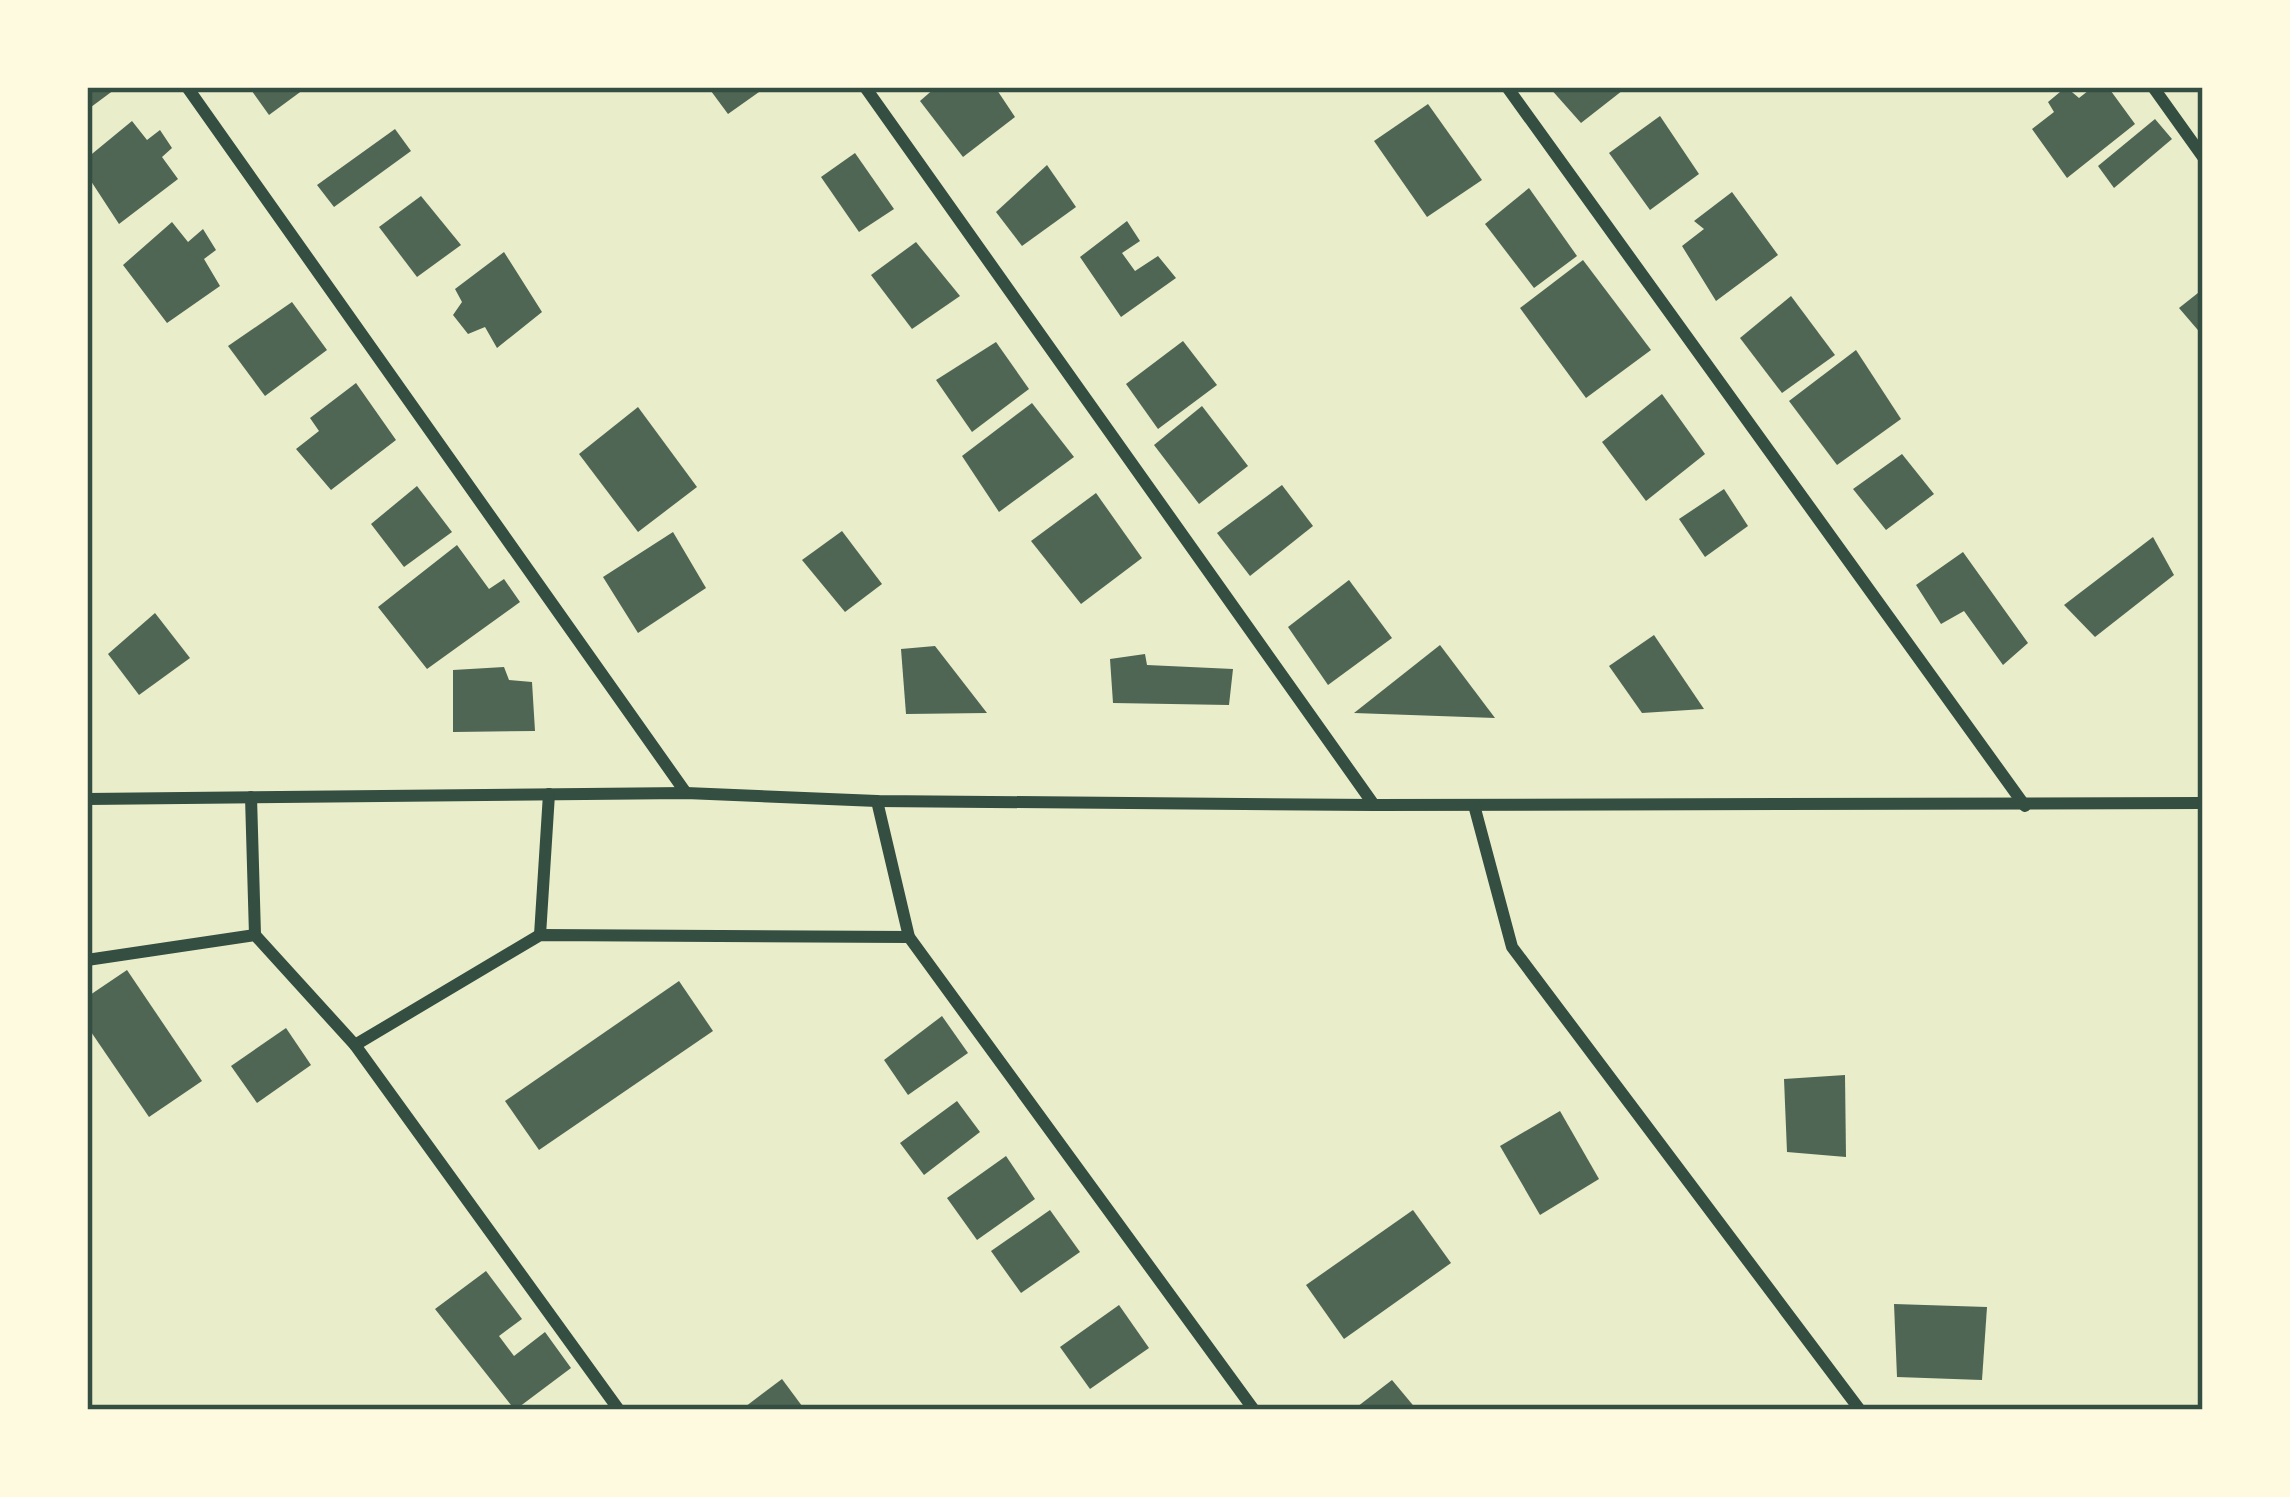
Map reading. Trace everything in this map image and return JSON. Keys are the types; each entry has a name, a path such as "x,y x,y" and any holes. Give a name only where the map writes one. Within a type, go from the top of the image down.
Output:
{"street":[{"path":"188,87 686,793"},
{"path":"865,87 1373,805"},
{"path":"1507,87 2025,806"},
{"path":"2153,87 2203,157"},
{"path":"87,799 686,793 878,801 1373,805 2203,803"},
{"path":"540,935 549,794"},
{"path":"251,797 256,935 355,1045 619,1410"},
{"path":"878,801 909,937 1254,1410"},
{"path":"1474,805 1512,947 1860,1410"},
{"path":"87,960 256,935"},
{"path":"355,1045 540,935 909,937"}],"building":[{"path":"87,87 118,87 87,110"},
{"path":"249,87 307,87 269,115"},
{"path":"708,87 766,87 728,114"},
{"path":"936,87 995,87 1015,117 963,157 920,101"},
{"path":"1549,87 1627,87 1581,123"},
{"path":"2066,87 2079,98 2093,87 2108,87 2135,124 2067,178 2032,129 2054,112 2048,102"},
{"path":"1428,104 1482,180 1427,217 1374,141"},
{"path":"1660,116 1699,174 1650,210 1609,153"},
{"path":"2155,119 2172,139 2114,188 2098,166"},
{"path":"132,121 147,140 160,130 172,148 162,157 178,179 119,224 87,175 87,158"},
{"path":"395,129 411,151 334,207 317,185"},
{"path":"855,153 894,209 859,232 821,177"},
{"path":"1047,165 1076,207 1022,246 996,212"},
{"path":"1529,188 1577,256 1534,288 1485,224"},
{"path":"1732,192 1778,255 1716,301 1682,246 1704,229 1694,221"},
{"path":"421,196 461,245 417,277 379,227"},
{"path":"1127,221 1140,241 1122,253 1135,271 1158,256 1176,278 1121,317 1080,257"},
{"path":"172,222 188,242 203,229 216,250 204,259 220,286 167,323 123,265"},
{"path":"916,242 960,296 912,329 871,275"},
{"path":"504,252 542,312 497,348 485,327 468,334 453,315 462,302 455,289"},
{"path":"1583,260 1651,350 1586,398 1520,308"},
{"path":"2203,289 2203,336 2179,308"},
{"path":"1791,296 1835,355 1782,393 1740,338"},
{"path":"292,302 327,350 265,396 228,346"},
{"path":"1183,341 1217,385 1158,429 1126,384"},
{"path":"996,342 1029,389 972,432 936,380"},
{"path":"1856,350 1901,419 1837,465 1789,401"},
{"path":"356,383 396,440 331,490 296,449 319,431 310,418"},
{"path":"1662,394 1705,454 1646,501 1602,442"},
{"path":"1032,403 1074,457 999,512 962,456"},
{"path":"1202,406 1248,466 1199,504 1154,445"},
{"path":"638,407 697,487 638,532 579,454"},
{"path":"1902,454 1934,494 1886,530 1853,489"},
{"path":"1282,485 1313,526 1250,576 1217,533"},
{"path":"417,486 452,532 404,567 371,524"},
{"path":"1724,489 1748,526 1705,557 1679,519"},
{"path":"1096,493 1142,558 1081,604 1031,541"},
{"path":"842,531 882,584 845,612 802,560"},
{"path":"673,532 706,588 638,633 603,577"},
{"path":"2153,537 2174,575 2095,637 2064,605"},
{"path":"457,545 489,589 504,579 520,602 427,669 378,607"},
{"path":"1963,552 2028,643 2003,665 1964,611 1941,624 1916,585"},
{"path":"1349,580 1392,638 1328,685 1288,627"},
{"path":"155,613 190,658 139,695 108,654"},
{"path":"1654,635 1704,709 1642,713 1609,666"},
{"path":"1440,645 1495,718 1354,713"},
{"path":"935,646 987,713 906,714 901,649"},
{"path":"1145,654 1147,665 1233,669 1229,705 1113,703 1110,659"},
{"path":"504,667 509,680 532,682 535,731 453,732 453,670"},
{"path":"127,970 202,1081 149,1117 87,1026 87,997"},
{"path":"679,981 713,1031 539,1150 505,1101"},
{"path":"942,1016 968,1053 908,1095 884,1060"},
{"path":"286,1028 311,1065 257,1103 231,1066"},
{"path":"1845,1075 1846,1157 1787,1152 1784,1079"},
{"path":"957,1101 980,1132 924,1175 900,1143"},
{"path":"1560,1111 1599,1179 1540,1215 1500,1146"},
{"path":"1006,1156 1035,1199 977,1240 947,1198"},
{"path":"1050,1210 1080,1252 1021,1293 991,1251"},
{"path":"1413,1210 1451,1263 1344,1339 1306,1285"},
{"path":"486,1271 522,1319 499,1336 514,1356 545,1332 571,1368 515,1410 435,1309"},
{"path":"1894,1304 1987,1307 1982,1380 1897,1377"},
{"path":"1119,1305 1149,1348 1090,1389 1060,1347"},
{"path":"782,1379 805,1410 741,1410"},
{"path":"1392,1380 1417,1410 1353,1410"}]}
